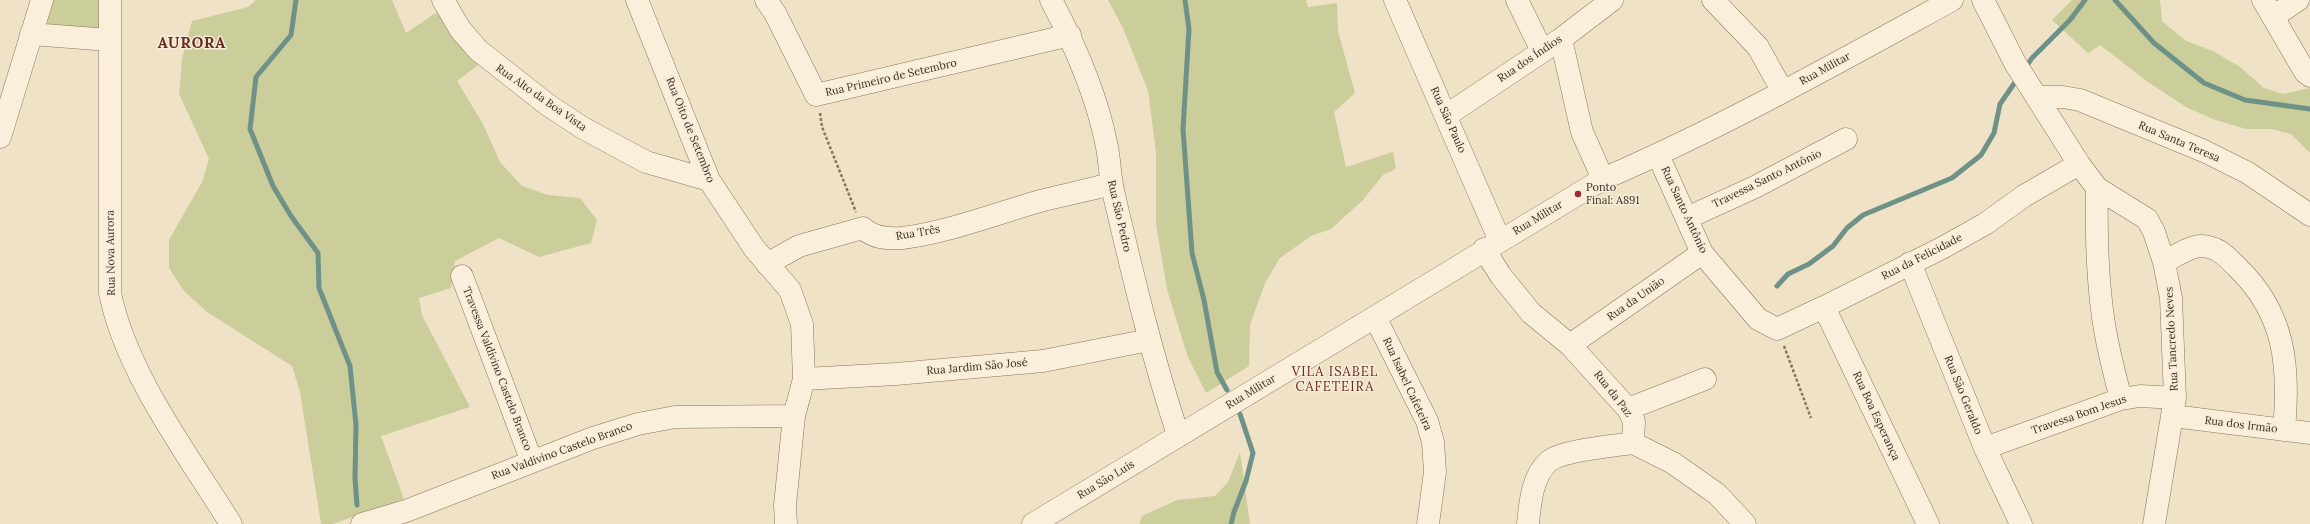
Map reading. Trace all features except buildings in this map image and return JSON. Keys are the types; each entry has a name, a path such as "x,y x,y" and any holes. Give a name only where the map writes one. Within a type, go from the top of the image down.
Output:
{"street":[{"path":"0,137 42,0"},
{"name":"Rua Nova Aurora","path":"110,0 110,293 114,311 120,331 152,397 231,524"},
{"name":"Rua Alto da Boa Vista","path":"444,0 460,29 478,50 548,105 583,128 646,162 709,180"},
{"name":"Rua Oito de Setembro","path":"637,0 709,180 754,248 790,290 802,324 804,378 794,416 784,505 786,524"},
{"name":"Rua Primeiro de Setembro","path":"766,0 775,13 816,95 1070,35"},
{"name":"Rua São Pedro","path":"1052,0 1070,35 1091,87 1107,147 1111,184 1148,340 1178,435"},
{"name":"Rua São Paulo","path":"1395,0 1447,115 1492,245"},
{"path":"1517,0 1542,51"},
{"name":"Rua dos Índios","path":"1447,115 1561,39 1612,0"},
{"path":"1713,0 1758,47 1783,92"},
{"name":"Rua Militar","path":"1178,435 1603,179 1658,155 1783,92 1952,0"},
{"name":"Rua Tancredo Neves","path":"1983,0 2015,63 2079,164 2097,188 2146,219 2154,232 2164,262 2171,298 2174,407 2154,524"},
{"path":"2298,0 2268,8 2305,72 2310,76"},
{"path":"31,34 109,40"},
{"path":"1561,39 1582,132 1603,179"},
{"name":"Rua Santa Teresa","path":"2032,90 2080,100 2204,151 2248,173 2310,215"},
{"name":"Travessa Santo Antônio","path":"1687,218 1755,187 1846,139"},
{"name":"Rua Santo Antônio","path":"1658,155 1702,253 1768,324"},
{"name":"Rua da Felicidade","path":"1768,324 1824,307 1910,263 1985,224 2024,196 2079,164"},
{"name":"Rua Três","path":"863,228 870,235 882,238 902,238 970,223 1042,201 1111,184"},
{"path":"2097,188 2096,237 2100,289 2105,330 2121,399"},
{"path":"767,264 799,246 863,228"},
{"name":"Rua da Paz","path":"1492,245 1501,276 1531,313 1570,345 1628,409 1634,421 1634,443"},
{"path":"2164,262 2199,246 2213,248 2224,254 2251,281 2266,303 2279,332 2286,359 2287,397 2284,430"},
{"name":"Rua da União","path":"1570,345 1702,253"},
{"name":"Rua São Geraldo","path":"1910,263 1985,448 2020,524"},
{"name":"Travessa Valdívino Castelo Branco","path":"462,276 532,462"},
{"name":"Rua Boa Esperança","path":"1824,307 1928,524"},
{"name":"Rua Isabel Cafeteira","path":"1376,317 1427,421 1433,442 1435,472 1428,524"},
{"name":"Rua Jardim São José","path":"804,378 896,374 1043,361 1148,340"},
{"path":"1628,409 1705,379"},
{"name":"Travessa Bom Jesus","path":"1985,448 2121,399 2140,396 2174,407"},
{"name":"Rua dos Irmão","path":"2174,407 2310,434"},
{"name":"Rua Valdívino Castelo Branco","path":"362,524 406,511 532,462 638,424 675,418 794,416"},
{"name":"Rua São Luís","path":"1033,524 1178,435"},
{"path":"1528,524 1532,492 1539,474 1550,461 1565,454 1634,443 1673,463 1717,494 1745,524"}],"path":[{"path":"816,95 822,127 863,228"},
{"path":"1768,324 1811,418"}],"green space":[{"path":"53,0 101,0 102,33 44,27"},
{"path":"256,0 392,0 406,33 437,12 447,28 481,63 457,81 483,124 500,162 522,186 548,195 580,198 597,220 591,243 539,257 499,238 455,261 451,288 419,298 422,315 470,407 381,436 404,499 333,524 321,524 300,392 292,366 207,312 184,291 169,268 169,240 202,182 209,159 179,94 182,59 192,21 248,7"},
{"path":"1108,0 1306,0 1308,7 1337,3 1338,31 1355,93 1334,112 1346,167 1393,152 1396,169 1383,175 1363,200 1331,229 1311,236 1280,258 1265,283 1250,325 1249,366 1206,393 1187,355 1167,289 1156,225 1156,152 1148,91 1123,28"},
{"path":"2072,0 2160,0 2162,21 2186,41 2213,51 2240,67 2264,88 2283,94 2310,88 2310,153 2291,134 2271,129 2246,129 2215,120 2186,107 2148,82 2100,45 2088,53 2052,20"},
{"path":"1240,452 1250,524 1139,524 1142,516 1177,500 1215,496 1228,482"}],"waterway":[{"path":"296,0 291,35 256,77 250,129 273,186 291,216 318,253 319,288 350,366 356,425 355,478 357,505"},
{"path":"1185,0 1189,29 1183,129 1192,253 1204,300 1217,372 1227,390"},
{"path":"2025,68 2032,58 2070,20 2085,0"},
{"path":"2115,0 2154,43 2204,83 2245,100 2310,109"},
{"path":"1777,286 1788,274 1809,264 1833,246 1847,228 1863,215 1952,178 1981,155 1994,133 2000,104 2018,78"},
{"path":"1231,524 1246,481 1253,453 1240,414"}],"place":[{"name":"Ponto Final: A891","path":"1578,194"}],"district":[{"name":"AURORA","path":"192,44"},
{"name":"VILA ISABEL CAFETEIRA","path":"1335,380"}]}
